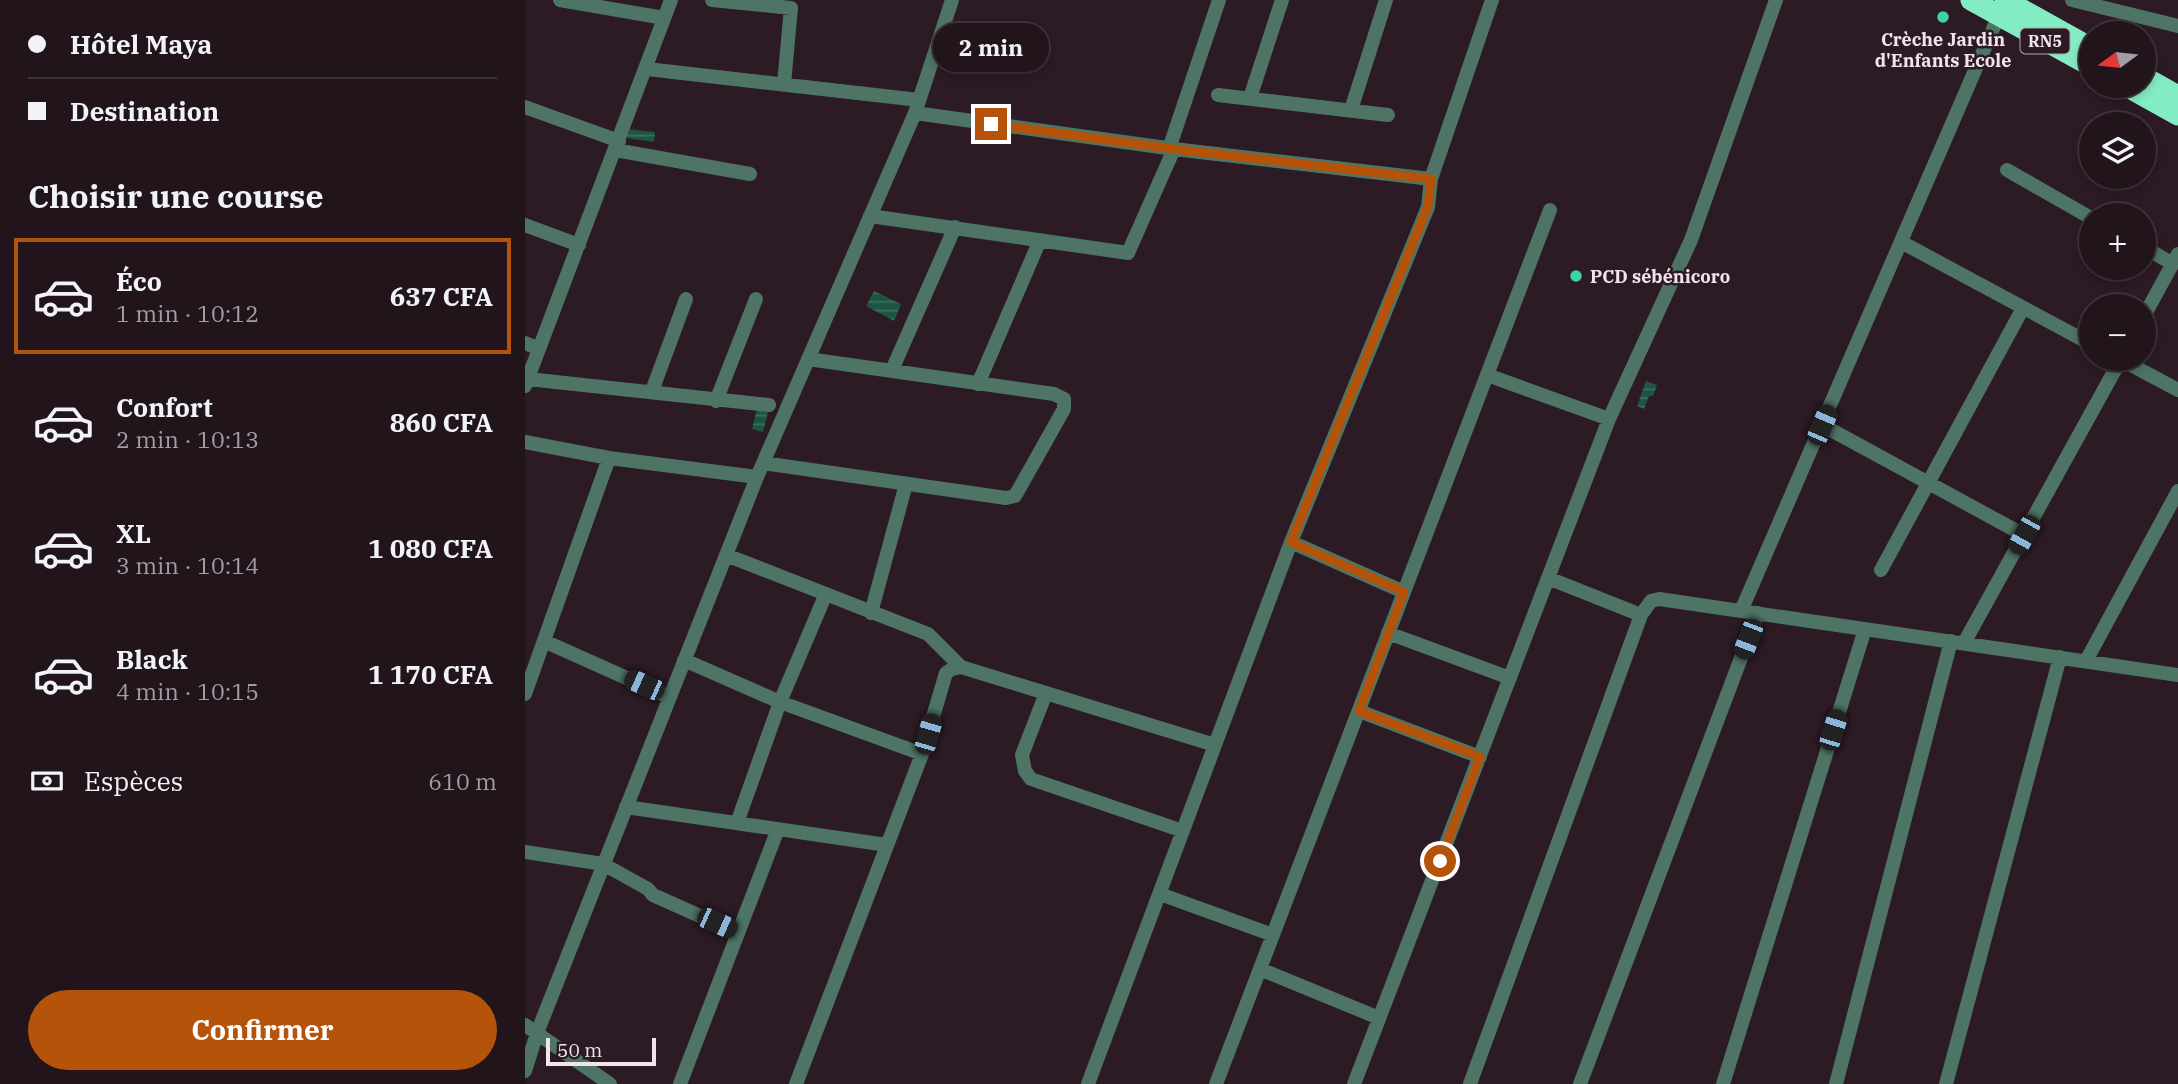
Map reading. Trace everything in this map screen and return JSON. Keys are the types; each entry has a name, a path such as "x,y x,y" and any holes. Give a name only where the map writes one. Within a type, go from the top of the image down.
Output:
{"highway":[{"name":"RN5","path":"1971,0 2004,4 2079,42"},
{"name":"RN5","path":"2004,4 2079,57"},
{"path":"2156,84 2178,96"},
{"path":"2148,98 2178,115"}],"street":[{"path":"560,0 664,18"},
{"path":"671,0 526,383 652,391 716,401 769,405"},
{"path":"712,0 791,8 784,85"},
{"path":"525,1071 531,1029 626,807 760,470 917,106 951,0"},
{"path":"870,216 1128,253 1172,149 1219,0"},
{"path":"1250,99 1282,0"},
{"path":"1351,110 1386,0"},
{"path":"1088,1084 1291,542 1428,206 1431,179 1492,0"},
{"path":"1354,1084 1609,419 1691,240 1776,0"},
{"path":"2072,0 2178,26"},
{"path":"1741,611 2004,4"},
{"path":"647,69 784,85 1172,149 1431,179"},
{"path":"1218,95 1388,115"},
{"path":"525,107 617,146 750,174"},
{"path":"2007,170 2079,211"},
{"path":"1216,1084 1550,210"},
{"path":"525,225 579,245"},
{"path":"892,370 955,227"},
{"path":"978,384 1040,240"},
{"path":"1901,243 2079,337"},
{"path":"2156,252 2175,259 2156,294"},
{"path":"652,391 686,299"},
{"path":"716,401 756,299"},
{"path":"1881,570 2023,307"},
{"path":"525,343 539,349"},
{"path":"525,442 609,458 906,484 1006,498 1019,492 1064,409 1064,399 1054,394 808,359"},
{"path":"1836,1084 1957,643 2024,535 2113,371"},
{"path":"2142,371 2178,390"},
{"path":"1487,375 1609,419"},
{"path":"1822,425 2024,535"},
{"path":"525,694 609,458"},
{"path":"871,613 906,484"},
{"path":"2085,661 2178,491"},
{"path":"1291,542 1404,592"},
{"path":"726,555 927,634 961,667 1215,745"},
{"path":"1548,578 1641,615"},
{"path":"737,823 780,702 825,596"},
{"path":"1470,1084 1641,615 1651,601 1659,599 2178,674"},
{"path":"1580,1084 1758,613"},
{"path":"1723,1084 1865,629"},
{"path":"1388,633 1510,678"},
{"path":"544,641 669,697"},
{"path":"1946,1084 2060,657"},
{"path":"684,660 780,702 922,754"},
{"path":"796,1084 922,754 946,673 961,667"},
{"path":"1046,693 1022,755 1025,771 1031,779 1183,831"},
{"path":"1359,711 1480,757"},
{"path":"626,807 887,845"},
{"path":"680,1084 778,829"},
{"path":"525,852 603,863 648,889 653,895 739,933"},
{"path":"1160,894 1273,935"},
{"path":"1260,969 1380,1018"},
{"path":"531,1029 610,1084"}],"shaded area":[{"path":"627,129 655,132 654,142 626,138"},
{"path":"874,291 901,304 894,321 866,306"},
{"path":"1646,381 1657,385 1644,409 1637,406"},
{"path":"757,409 768,412 763,432 752,429"}],"place":[{"name":"Crèche Jardin d'Enfants Ecole","path":"1943,17"},
{"name":"PCD sébénicoro","path":"1576,276"}],"route":[{"path":"991,124 1174,149 1431,179 1428,206 1291,542 1404,592 1359,711 1480,757 1440,861"}]}
